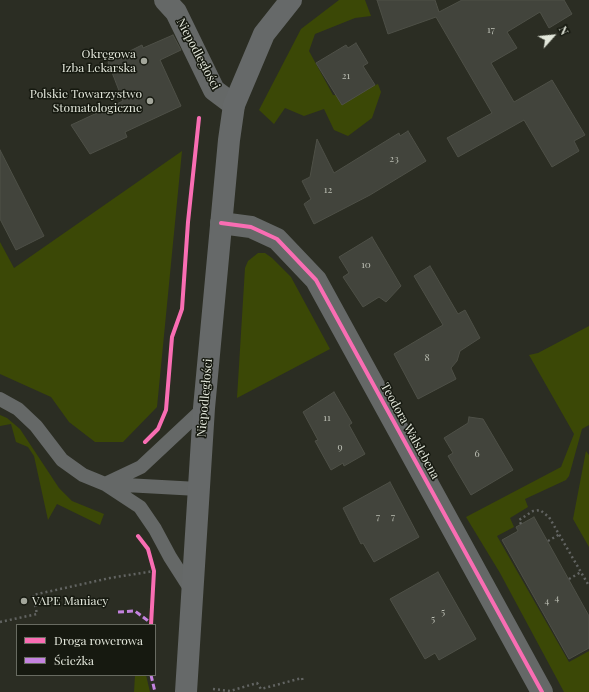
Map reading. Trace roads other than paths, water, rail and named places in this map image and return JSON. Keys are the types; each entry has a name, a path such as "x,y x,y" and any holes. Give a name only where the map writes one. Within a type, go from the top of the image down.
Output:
{"main road":[{"name":"Niepodległości","path":"186,692 204,408 221,223 234,105 264,34 291,0"}],"street":[{"name":"Niepodległości","path":"165,0 176,12 214,90 234,105"},
{"name":"Teodora Walslebena","path":"221,223 251,227 277,239 316,280 542,692"}],"lane":[{"path":"0,399 18,409 36,426 62,460 83,475 105,484 140,507 193,594"},
{"path":"105,484 141,467 204,408"},
{"path":"105,484 198,489"}],"place":[{"name":"Okręgowa Izba Lekarska","path":"144,61"},
{"name":"Polskie Towarzystwo Stomatologiczne","path":"150,101"},
{"name":"VAPE Maniacy","path":"24,601"}]}
